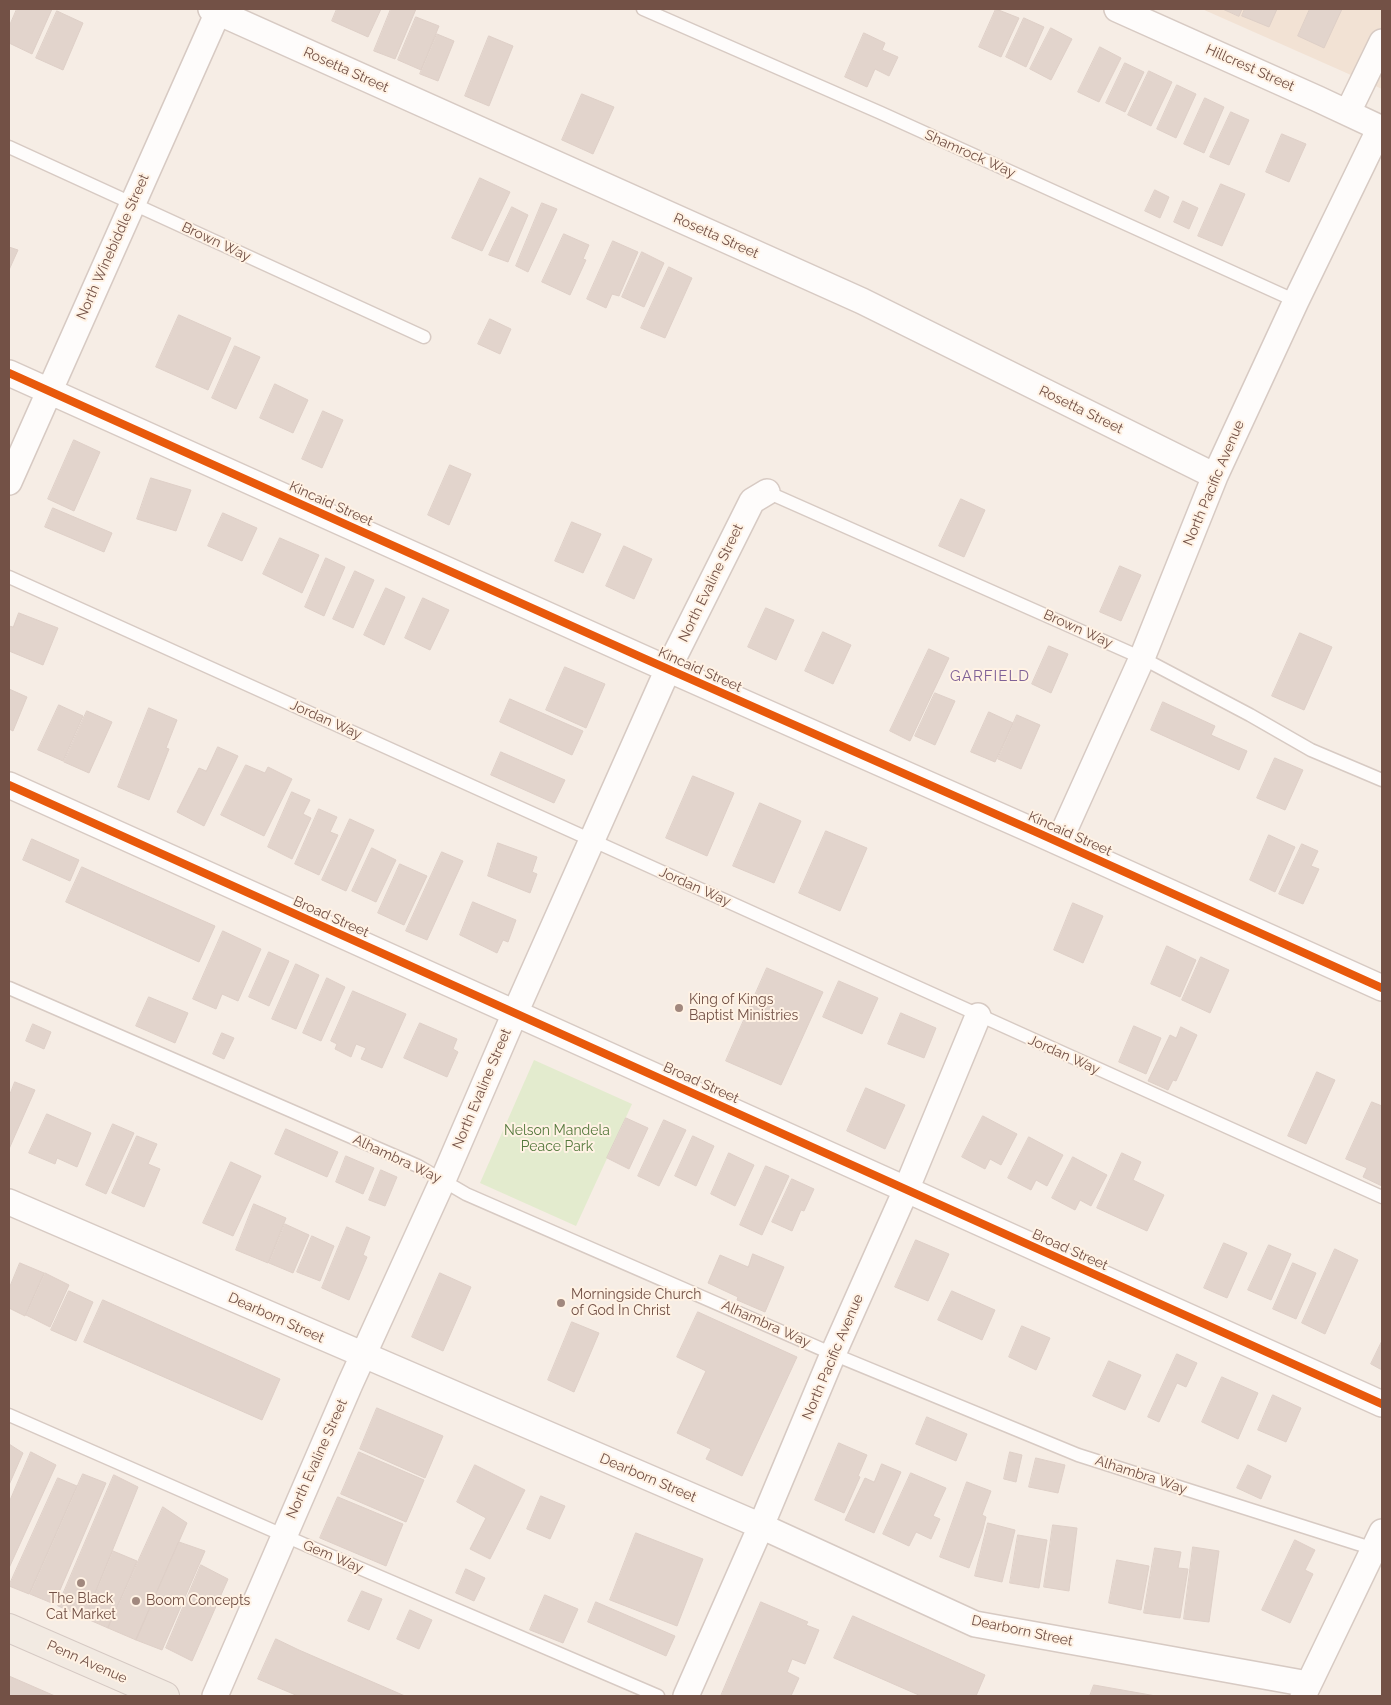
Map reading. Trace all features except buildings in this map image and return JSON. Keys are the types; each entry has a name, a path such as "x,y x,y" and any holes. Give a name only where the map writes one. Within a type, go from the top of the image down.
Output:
{"main road":[{"name":"Penn Avenue","path":"9,1628 165,1696"}],"street":[{"name":"Hillcrest Street","path":"1117,9 1348,112 1381,129"},
{"name":"North Winebiddle Street","path":"9,482 214,10"},
{"name":"Rosetta Street","path":"214,10 862,301 1215,476"},
{"path":"1348,112 1382,42"},
{"name":"North Pacific Avenue","path":"1059,842 1142,658 1215,476 1296,301 1381,129"},
{"name":"Kincaid Street","path":"9,373 1382,988"},
{"name":"North Evaline Street","path":"215,1696 284,1535 668,669 752,501 766,492"},
{"name":"Broad Street","path":"9,785 1382,1404"},
{"name":"North Pacific Avenue","path":"686,1696 761,1526 833,1354 906,1190 978,1016"},
{"name":"Dearborn Street","path":"9,1202 761,1526 975,1624 1306,1690"},
{"path":"1306,1690 1378,1540"}],"lane":[{"name":"Shamrock Way","path":"643,9 872,109 1296,301"},
{"name":"Brown Way","path":"9,147 424,338"},
{"name":"Brown Way","path":"766,492 1142,658 1250,715 1311,750 1382,780"},
{"name":"Jordan Way","path":"9,577 1382,1197"},
{"name":"Alhambra Way","path":"9,988 409,1162 466,1194 833,1354 1078,1455 1378,1540"},
{"name":"Gem Way","path":"9,1415 658,1696"}],"shaded area":[{"path":"1202,9 1382,9 1382,89 1342,71"}],"green space":[{"name":"Nelson Mandela Peace Park","path":"534,1060 632,1104 576,1226 480,1183"}],"cycle path":[{"path":"9,373 1382,988"},
{"path":"9,785 1382,1404"}],"place":[{"name":"King of Kings Baptist Ministries","path":"679,1008"},
{"name":"Morningside Church of God In Christ","path":"561,1303"},
{"name":"The Black Cat Market","path":"81,1583"},
{"name":"Boom Concepts","path":"136,1601"}],"district":[{"name":"GARFIELD","path":"990,676"}]}
